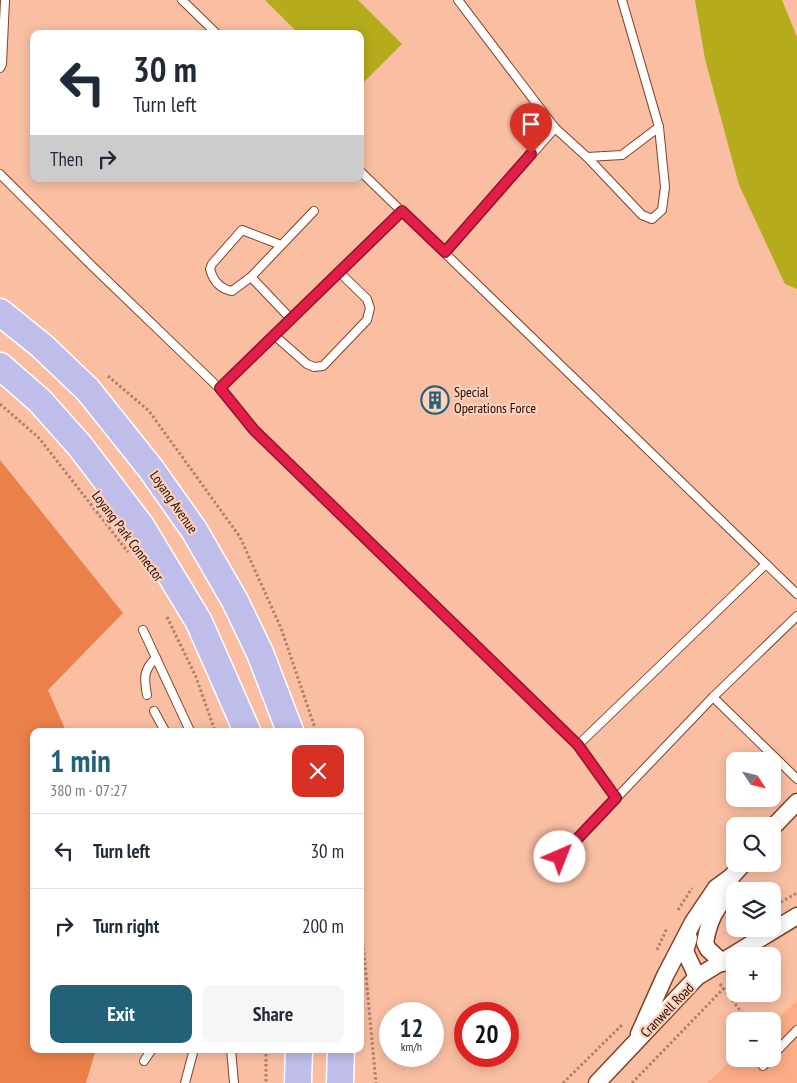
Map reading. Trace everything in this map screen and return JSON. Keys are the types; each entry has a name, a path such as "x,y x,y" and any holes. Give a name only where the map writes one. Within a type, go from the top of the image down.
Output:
{"main road":[{"name":"Loyang Avenue","path":"0,312 42,346 88,390 151,469 194,530 248,627 268,671 289,728"},
{"path":"0,366 40,401 80,446 141,526 199,622 246,728"},
{"path":"298,1083 299,1053"},
{"path":"340,1083 341,1053"}],"street":[{"path":"781,819 797,802"},
{"path":"637,1041 665,976 693,922 716,888 736,872"},
{"path":"723,963 708,949 705,943 708,927 716,909 729,892 731,877"},
{"name":"Cranwell Road","path":"597,1083 697,978 797,916"},
{"path":"693,922 686,950 697,978"}],"lane":[{"path":"0,68 2,64 5,0"},
{"path":"182,0 213,30"},
{"path":"458,0 555,128 587,156 642,215 652,219 662,210 665,187 660,128 622,0"},
{"path":"445,252 555,128"},
{"path":"587,156 622,155 660,128"},
{"path":"0,174 91,265 220,388 254,430 578,745 616,798"},
{"path":"364,175 797,594"},
{"path":"281,245 242,230 210,269 212,277 220,286 232,291 251,277 314,211"},
{"path":"220,388 402,211"},
{"path":"274,335 308,364 314,367 323,366 367,320 370,308 367,299 339,272"},
{"path":"251,277 291,319"},
{"path":"578,745 766,564"},
{"path":"560,857 713,697 797,616"},
{"path":"144,630 189,728"},
{"path":"147,695 145,679 148,666 156,658"},
{"path":"713,697 797,778"},
{"path":"154,711 163,728"},
{"path":"781,1047 797,1030"},
{"path":"144,1061 149,1053"},
{"path":"185,1083 193,1053"},
{"path":"231,1053 234,1083"}],"path":[{"name":"Loyang Park Connector","path":"0,404 39,438 130,554"},
{"path":"166,614 196,677 214,728"},
{"path":"781,902 797,893"},
{"path":"364,955 376,1083"},
{"path":"632,1083 726,987"},
{"path":"734,1002 741,1012"},
{"path":"563,1083 625,1022"},
{"path":"266,1053 266,1083"}],"shaded area":[{"path":"265,0 358,0 402,44 364,82 364,30 295,30"},
{"path":"695,0 782,0 797,37 797,289 785,284 739,185 705,59"},
{"path":"0,460 123,613 48,690 65,728 30,728 30,1053 95,1053 86,1083 0,1083"},
{"path":"797,1001 797,1083 707,1083 726,1065 726,1067 781,1067 781,1016"}],"place":[{"name":"Special Operations Force","path":"435,400"}],"route":[{"path":"531,154 445,252 402,211 220,388 254,430 578,745 616,798 560,857"}]}
